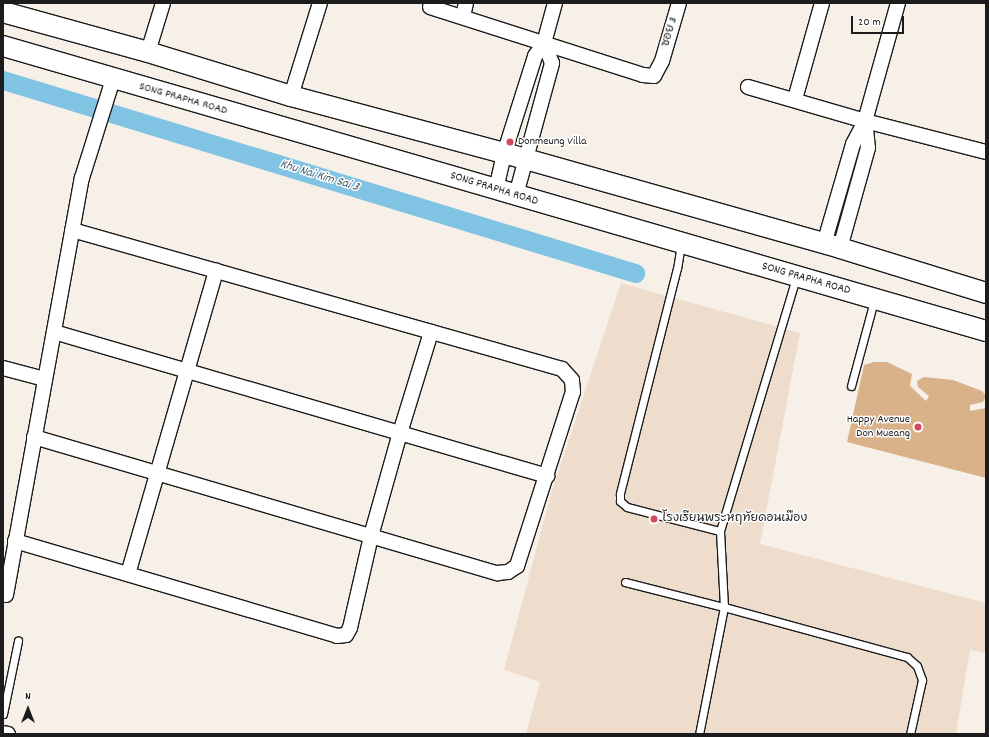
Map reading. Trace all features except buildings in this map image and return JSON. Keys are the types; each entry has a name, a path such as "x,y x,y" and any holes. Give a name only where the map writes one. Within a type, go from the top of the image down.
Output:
{"main road":[{"path":"3,13 148,52 291,96 526,159 832,246 986,293"},
{"name":"SONG PRAPHA ROAD","path":"3,46 110,88 496,189 681,244 875,298 986,331"}],"street":[{"path":"3,13 6,3"},
{"path":"148,52 163,3"},
{"path":"291,96 320,3"},
{"path":"496,189 504,154 535,56 544,43 555,3"},
{"name":"ซอย 3","path":"544,43 643,75 654,76 662,61 679,3"},
{"path":"795,99 822,3"},
{"path":"832,246 853,144 865,121 898,3"},
{"path":"430,6 465,9 544,43 552,63 516,195"},
{"path":"748,87 795,99 865,121 986,152"},
{"path":"6,595 82,178 110,88"},
{"path":"34,437 497,573 508,572 517,566 573,392 572,380 562,368 72,230"},
{"path":"128,574 156,473 216,271"},
{"path":"54,332 547,476"},
{"path":"15,541 337,636 346,635 350,628 371,536 400,433 431,332"},
{"path":"10,370 24,368 46,375"},
{"path":"3,733 8,734"}],"lane":[{"path":"681,244 677,268 669,294 620,501 627,507 720,531"},
{"path":"699,734 724,607 720,531 797,276"},
{"path":"851,386 875,298"},
{"path":"626,582 907,657 917,666 922,680 910,734"},
{"path":"3,714 18,641"}],"shaded area":[{"name":"โรงเรียนพระหฤทัยดอนเมือง","path":"621,283 800,333 760,544 986,603 986,653 970,650 956,734 526,734 540,682 504,670 551,494"}],"waterway":[{"name":"Khu Nai Kim Sai 3","path":"3,80 635,273"}],"place":[{"name":"Donmeung Villa","path":"510,142"},
{"name":"Happy Avenue Don Mueang","path":"918,427"},
{"name":"โรงเรียนพระหฤทัยดอนเมือง","path":"654,519"}]}
